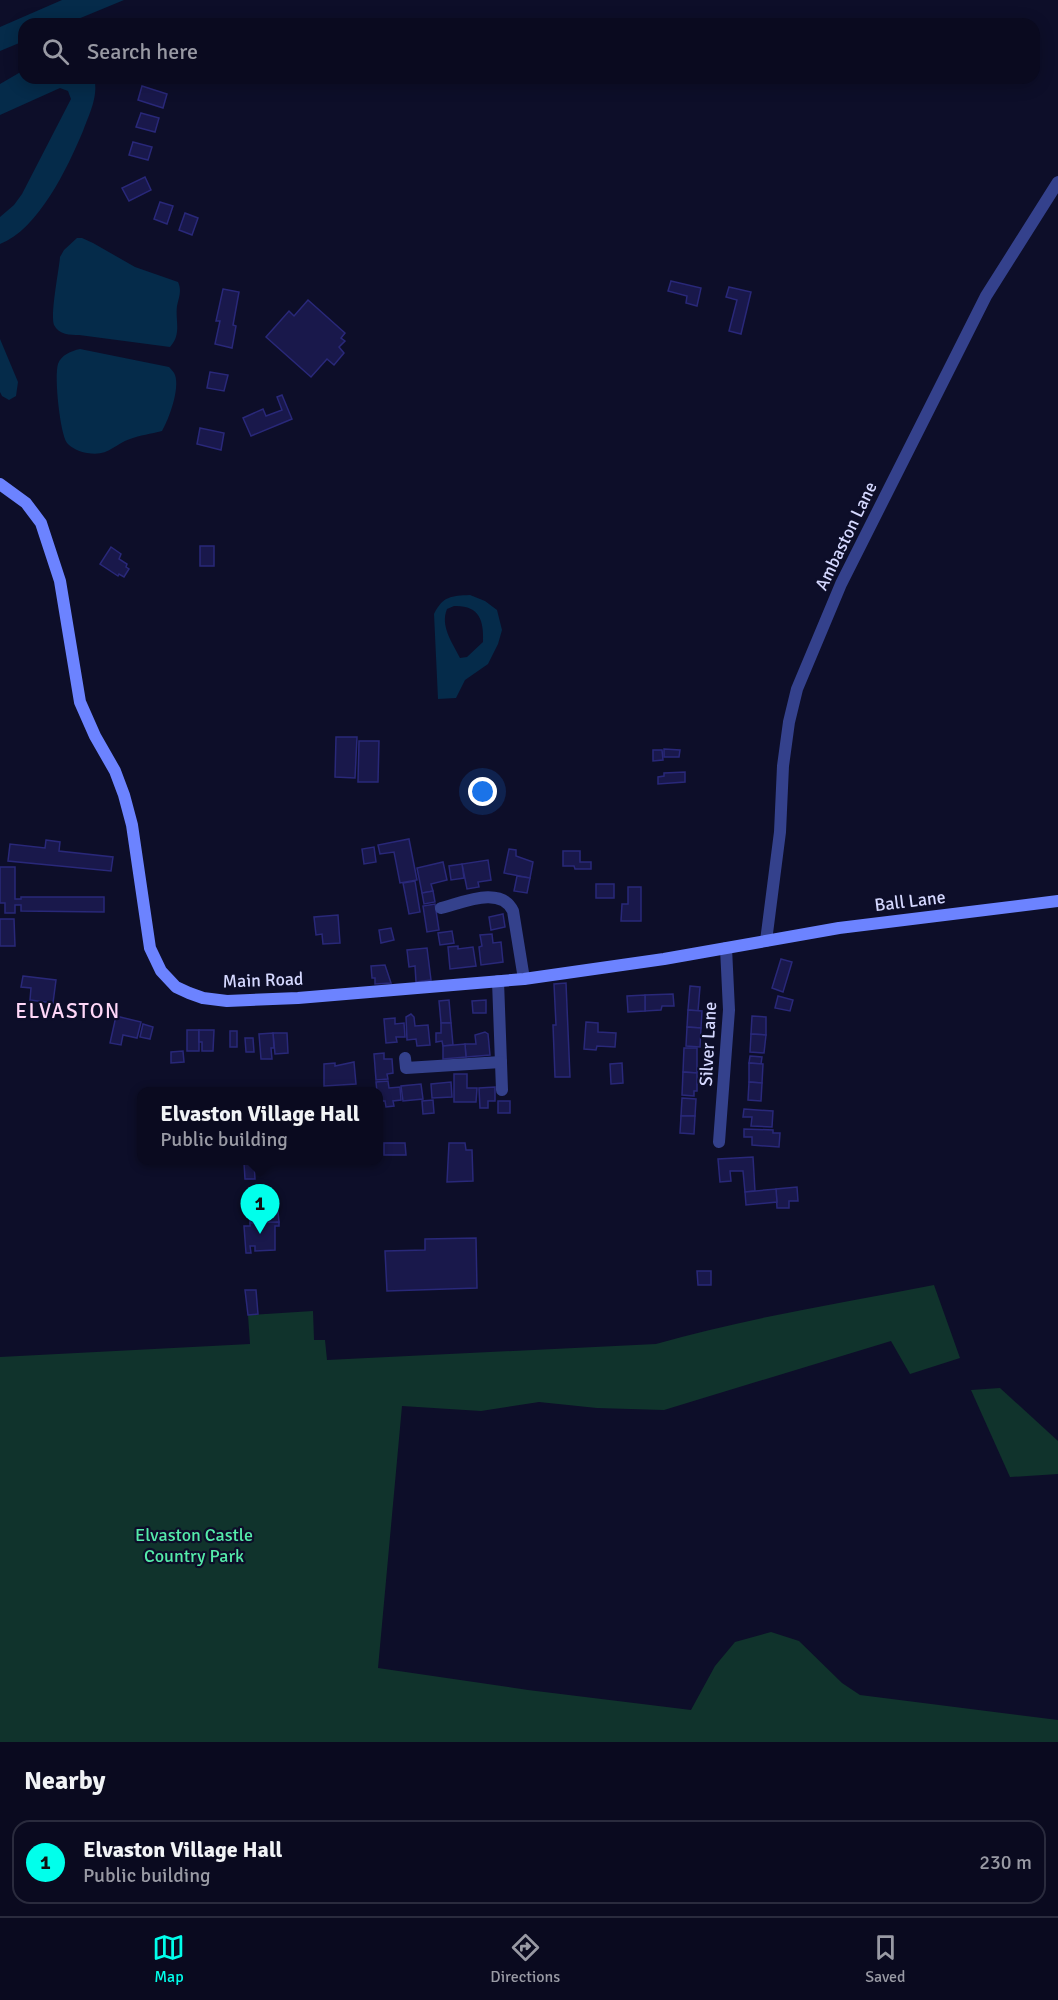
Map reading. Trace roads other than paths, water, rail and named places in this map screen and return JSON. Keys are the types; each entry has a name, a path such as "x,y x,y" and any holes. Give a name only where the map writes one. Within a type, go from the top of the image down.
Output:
{"main road":[{"name":"Main Road","path":"0,484 26,503 41,523 60,581 80,702 95,736 115,771 132,825 150,948 155,962 176,987 203,998 227,1001 298,998 524,979 664,959 766,941"},
{"name":"Ball Lane","path":"766,941 839,928 1058,901"}],"street":[{"name":"Ambaston Lane","path":"766,941 780,831 783,766 789,722 797,689 841,584 981,306 1032,220 1058,182"},
{"path":"441,908 494,897 507,902 513,911 524,979"},
{"name":"Silver Lane","path":"719,1142 729,1010 726,948"},
{"path":"498,981 502,1090"},
{"path":"405,1058 406,1068 501,1062"}],"water":[{"path":"62,0 124,0 80,18 21,18"},
{"path":"18,19 18,44 0,51 0,27"},
{"path":"18,74 18,84 95,84 95,91 77,146 50,196 27,225 14,237 0,244 0,217 14,205 22,194 71,99 68,91 60,88 0,115 0,84"},
{"path":"77,238 93,243 135,267 178,282 180,291 177,306 177,332 170,347 62,333 56,328 53,312 60,257"},
{"path":"0,339 18,382 16,396 9,400 0,392"},
{"path":"80,349 169,367 175,375 176,388 171,412 162,431 138,436 110,450 94,454 76,450 67,443 60,417 57,370 59,361 64,356"},
{"path":"470,595 485,601 497,610 502,630 498,644 488,664 465,680 456,698 438,699 434,614 444,600","holes":["462,606 478,615 481,621 483,642 467,657 460,658 448,634 445,615 447,609"]}],"place":[{"name":"Elvaston Village Hall","path":"260,1234"}],"district":[{"name":"ELVASTON","path":"68,1011"}],"park label":[{"name":"Elvaston Castle Country Park","path":"194,1546"}]}
